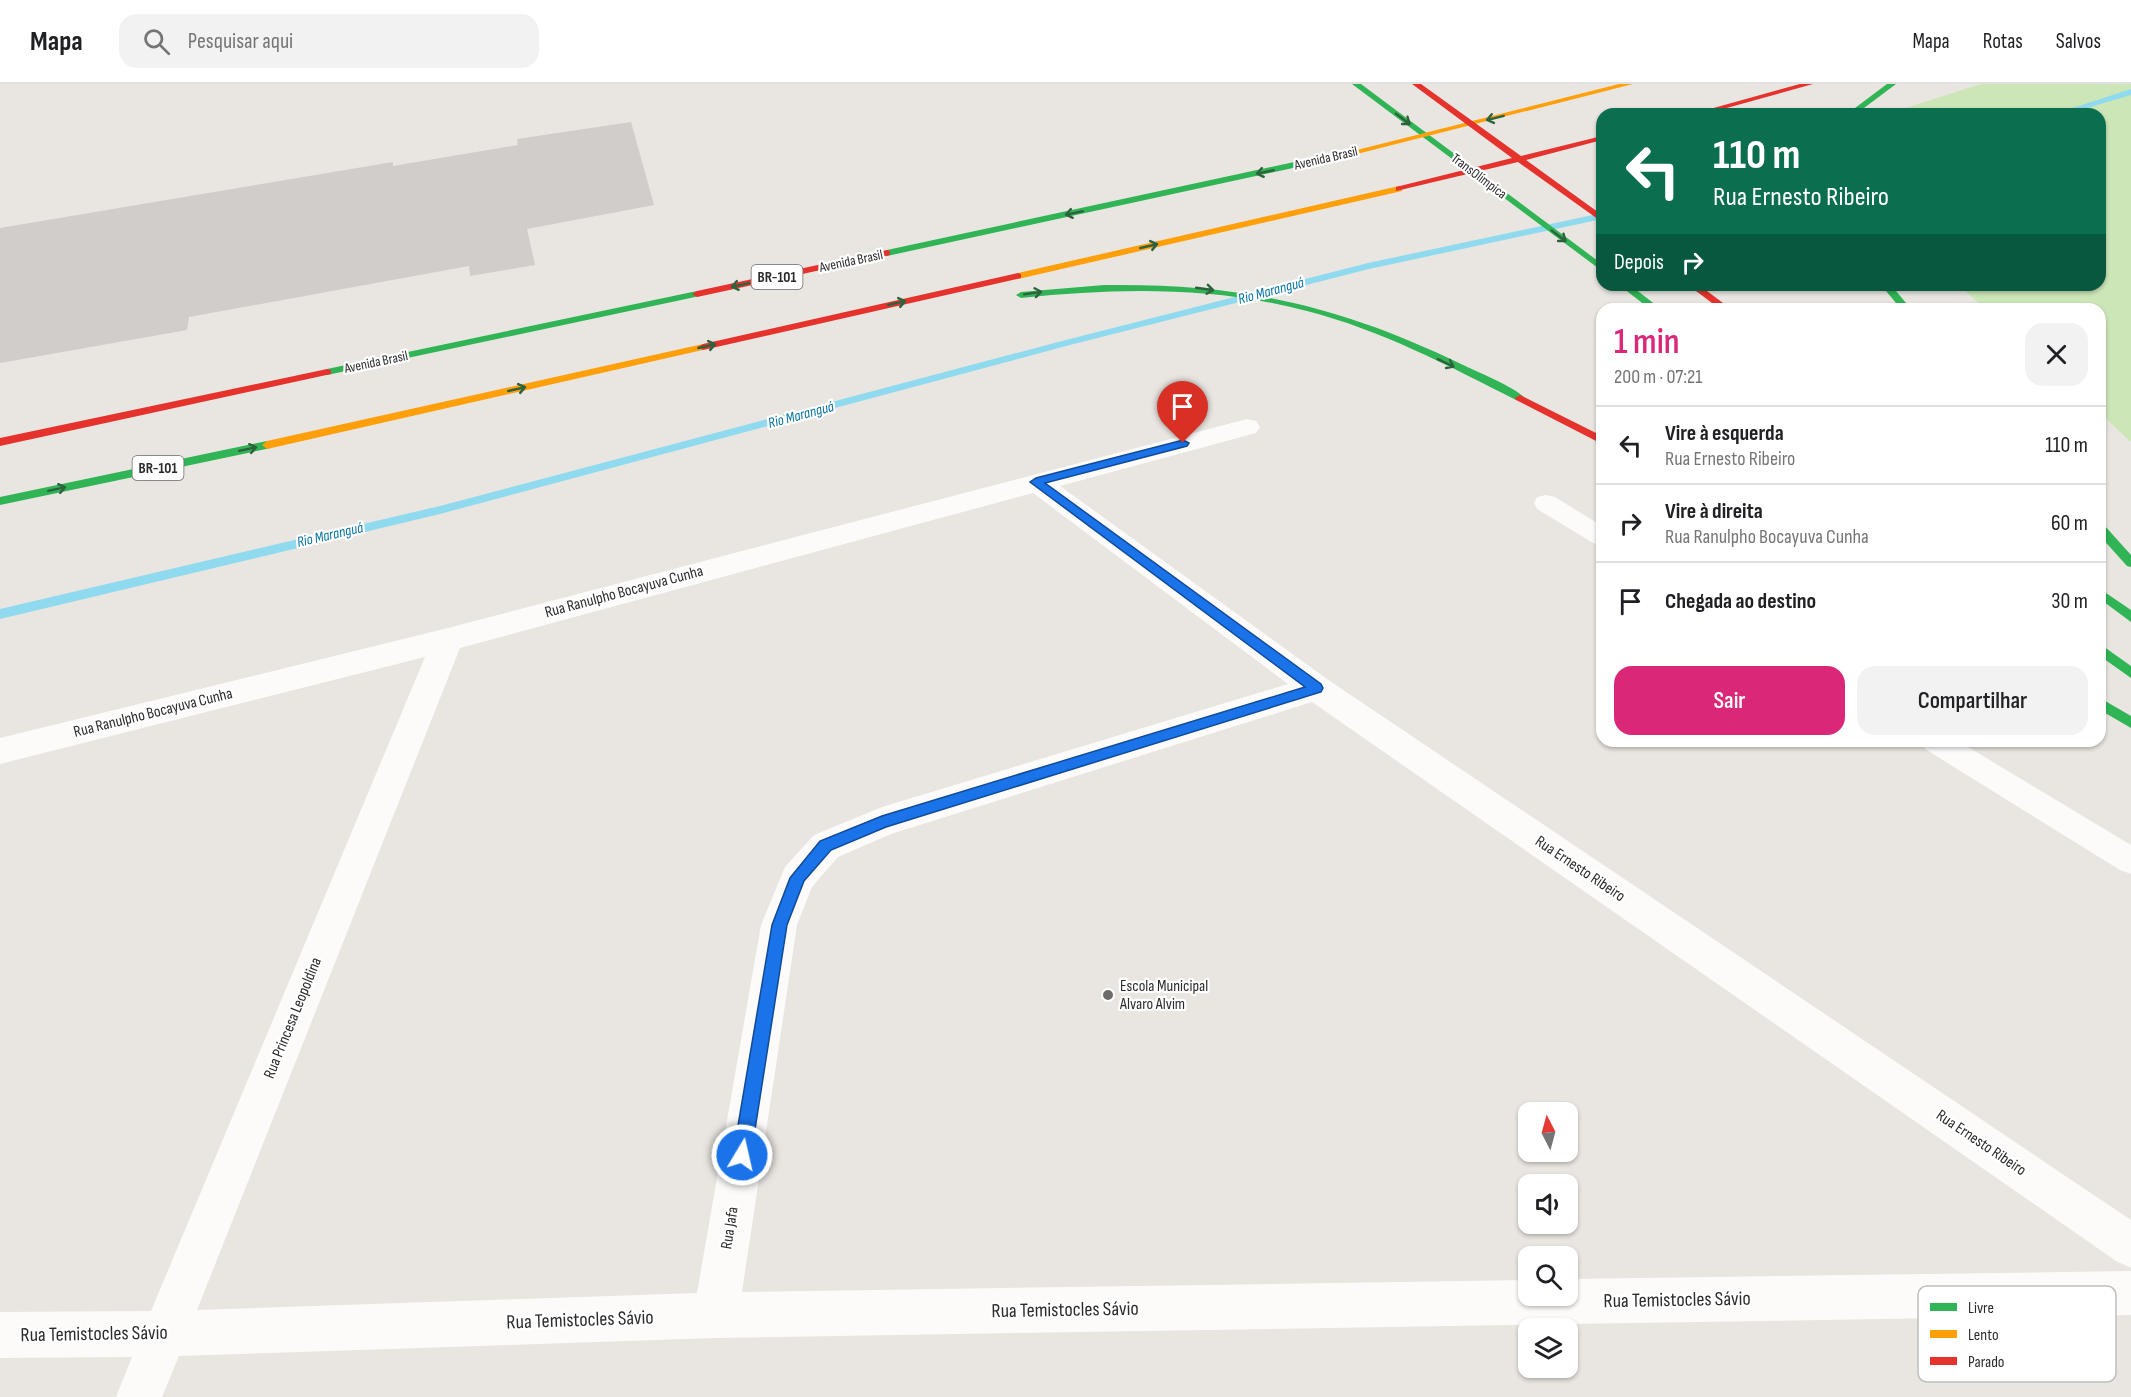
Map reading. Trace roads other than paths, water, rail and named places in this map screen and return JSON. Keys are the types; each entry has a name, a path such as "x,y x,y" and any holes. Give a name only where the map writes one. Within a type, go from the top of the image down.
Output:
{"highway":[{"name":"TransOlímpica","path":"1356,84 1596,264"},
{"path":"1416,84 1596,215"},
{"path":"1552,104 1578,87 1588,84"},
{"name":"Avenida Brasil","path":"0,442 1351,153 1629,84"},
{"path":"1719,108 1809,84"},
{"path":"1859,108 1892,84"},
{"name":"BR-101","path":"0,501 316,435 1366,196 1596,139"},
{"path":"1005,298 1063,289 1138,285 1190,287 1244,294 1313,310 1393,337 1596,437"},
{"path":"1632,291 1648,303"},
{"path":"1701,291 1718,303"},
{"path":"1891,291 1901,303"},
{"path":"316,435 543,398"},
{"path":"2106,535 2131,562"},
{"path":"2106,598 2131,617"},
{"path":"2106,654 2131,673"},
{"path":"2106,707 2131,723"}],"street":[{"name":"Rua Ranulpho Bocayuva Cunha","path":"0,751 448,640 1246,427"},
{"name":"Rua Ernesto Ribeiro","path":"1036,482 1316,688 2131,1246"},
{"name":"Rua Princesa Leopoldina","path":"139,1397 448,640"},
{"name":"Rua Jafa","path":"716,1315 779,925 798,878 826,846 882,822 1316,688"},
{"name":"Rua Temistocles Sávio","path":"2116,1293 2131,1293"},
{"name":"Rua Temistocles Sávio","path":"0,1335 164,1334 716,1315 1918,1296"}],"lane":[{"path":"1546,503 1596,533"},
{"path":"1945,747 2131,861"}],"waterway":[{"name":"Rio Maranguá","path":"2078,108 2131,92"},
{"name":"Rio Maranguá","path":"0,614 440,510 1062,344 1368,266 1596,217"}],"place":[{"name":"Escola Municipal Alvaro Alvim","path":"1108,995"}]}
